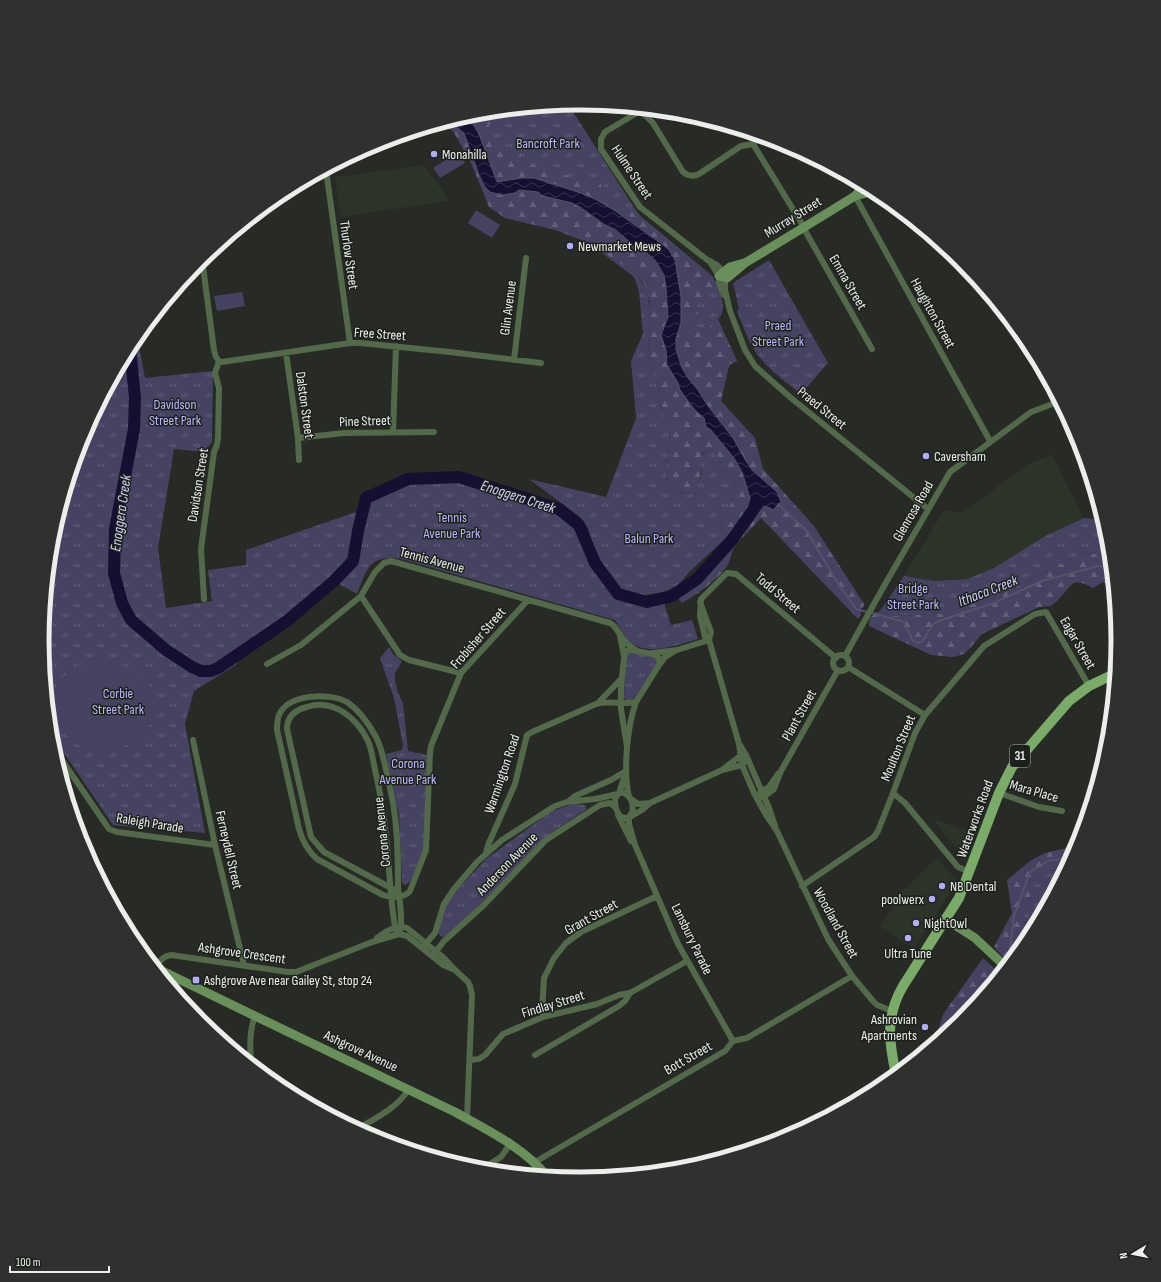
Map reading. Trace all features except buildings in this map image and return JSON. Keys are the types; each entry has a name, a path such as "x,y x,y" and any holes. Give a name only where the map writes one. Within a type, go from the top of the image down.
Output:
{"main road":[{"name":"Murray Street","path":"855,196 861,190"},
{"name":"Murray Street","path":"723,276 855,196 866,193"},
{"name":"Waterworks Road","path":"895,1069 889,1038 892,1011 900,991 947,920 959,898 1005,779 1017,760 1066,704 1089,686 1111,676"},
{"path":"947,920 968,934 1002,964"},
{"name":"Ashgrove Avenue","path":"165,972 409,1089 467,1119 510,1144 535,1162 542,1171"}],"street":[{"name":"Hulme Street","path":"634,113 605,132 601,139 601,149 640,207 707,259 723,276"},
{"path":"644,114 653,123 683,172 691,176 699,174 741,146 753,144 756,140"},
{"name":"Emma Street","path":"753,144 804,227 872,349"},
{"name":"Thurlow Street","path":"327,174 350,343"},
{"name":"Haughton Street","path":"855,196 990,441"},
{"name":"Glin Avenue","path":"514,360 526,258"},
{"name":"Davidson Street","path":"203,267 214,350 219,361 215,372 219,388 218,437 214,452 201,549 204,598"},
{"name":"Praed Street","path":"723,276 728,304 745,350 750,360 758,370 928,509"},
{"name":"Free Street","path":"219,361 222,362 350,343 396,346 541,363"},
{"path":"393,432 396,346"},
{"name":"Dalston Street","path":"286,353 298,438 299,460"},
{"name":"Glenrosa Road","path":"845,656 950,472 1030,412 1055,403"},
{"name":"Pine Street","path":"298,438 344,433 434,432"},
{"name":"Tennis Avenue","path":"268,664 301,645 361,596 374,572 384,563 390,561 611,623 628,644 636,650"},
{"name":"Todd Street","path":"704,595 727,573 735,573 836,658"},
{"name":"Woodland Street","path":"704,595 700,602 711,632 707,641 739,744 770,811 777,832 828,939 852,976 875,1003 892,1011"},
{"path":"361,596 400,656 409,660 461,673"},
{"name":"Frobisher Street","path":"399,896 409,893 426,853 431,746 461,673 528,600"},
{"name":"Eagar Street","path":"1046,612 1089,686"},
{"name":"Moulton Street","path":"802,886 874,838 893,793 914,732 925,715 984,646 1035,614 1046,612"},
{"path":"619,634 624,657 620,704 626,748 626,771 630,798 633,806 630,817"},
{"path":"650,654 677,650 707,641"},
{"path":"624,657 627,651 636,650 658,656 660,661 659,665"},
{"path":"626,748 636,702 665,657 677,650"},
{"path":"840,655 845,656 849,661 848,667 843,670 838,670 834,664 836,658 840,655"},
{"path":"848,667 925,715"},
{"name":"Plant Street","path":"757,797 769,788 772,781 781,771 838,670"},
{"name":"Warmington Road","path":"596,704 622,678"},
{"name":"Corona Avenue","path":"391,897 380,893 317,859 310,852 303,840 299,829 279,738 277,722 281,710 297,700 307,697 335,697 350,705 363,718 379,743 393,802 402,927"},
{"name":"Warmington Road","path":"486,853 488,845 515,784 527,735 596,704 608,702 620,704"},
{"path":"620,704 636,702"},
{"name":"Corona Avenue","path":"390,888 324,852 311,838 287,735 287,724 292,714 299,710 312,706 329,706 339,709 353,720 362,730 367,740 383,808 391,897 397,931"},
{"path":"279,738 287,735"},
{"name":"Ferneydell Street","path":"193,740 215,845 244,965"},
{"name":"Woodland Street","path":"739,744 742,765 766,815 777,832"},
{"path":"626,771 615,801 616,809 622,817 627,819 650,804 722,770 742,765 747,759 740,756 722,770"},
{"name":"Raleigh Parade","path":"63,762 108,829 117,832 215,845"},
{"name":"Anderson Avenue","path":"569,802 575,796 611,780 626,771"},
{"path":"618,794 623,793 638,804 650,804"},
{"path":"893,793 905,803 958,867 970,872"},
{"name":"Mara Place","path":"999,793 1039,807 1062,811"},
{"name":"Anderson Avenue","path":"424,946 433,937 448,897 473,865 502,840 551,808 569,802 618,794"},
{"path":"587,799 591,804 590,812"},
{"name":"Anderson Avenue","path":"434,954 446,939 484,905 548,838 604,803 610,803 616,809"},
{"name":"Lansbury Parade","path":"616,809 627,834 635,845"},
{"name":"Lansbury Parade","path":"630,817 629,824 635,845 657,896 687,960 733,1041"},
{"name":"Warmington Road","path":"497,825 496,837 497,839 502,840"},
{"path":"390,888 399,896"},
{"path":"391,897 399,896"},
{"name":"Grant Street","path":"543,1017 544,978 554,958 566,944 581,932 657,896"},
{"path":"402,927 408,929 424,946"},
{"name":"Ashgrove Crescent","path":"158,963 165,956 171,955 296,972 372,942 386,932 397,931 402,927"},
{"path":"436,929 438,937 446,939"},
{"path":"397,931 424,946 434,954 444,966 455,970 468,982 471,990 467,1119"},
{"name":"Findlay Street","path":"470,1060 479,1059 485,1055 503,1034 543,1017 597,1004 619,995 630,993 687,960"},
{"name":"Bott Street","path":"535,1162 725,1051 733,1041 747,1038 852,976"},
{"name":"Findlay Street","path":"535,1055 620,1006 630,993"},
{"path":"250,1057 250,1034 255,1016"},
{"path":"363,1126 394,1107 404,1097 409,1089"},
{"path":"489,1164 501,1157 510,1144"}],"shaded area":[{"path":"424,165 449,201 340,217 335,177"},
{"path":"1052,455 1084,518 1045,536 994,568 967,579 935,581 904,576 944,510 962,513 1026,465"},
{"path":"936,820 974,833 965,857 935,823"},
{"path":"937,857 956,880 947,898 914,949 880,926 903,891"}],"green space":[{"name":"Bancroft Park","path":"572,110 639,215 715,280 723,304 723,310 718,319 737,361 729,365 721,401 676,339 681,323 662,244 614,210 531,178 474,121 511,114"},
{"path":"490,118 487,131 490,136 494,140 504,143 510,152 520,153 523,162 537,166 547,174 566,175 587,183 590,187 598,187 600,184 603,184 604,188 599,201 581,193 534,178 522,178 497,182 486,151 471,121"},
{"path":"454,125 464,133 479,175 485,187 490,192 502,195 515,193 519,190 538,192 540,195 569,202 580,207 605,225 615,230 634,246 647,253 659,265 664,275 666,288 668,317 661,333 666,350 667,365 678,383 680,390 694,409 704,418 706,427 711,430 738,463 750,497 750,503 745,514 726,538 720,528 732,501 735,485 734,481 727,473 716,454 708,451 703,453 701,457 701,474 699,482 689,495 671,490 666,474 670,433 660,405 657,378 651,367 648,356 650,302 644,284 636,274 589,243 555,230 505,218 489,207 471,163 453,131 448,127"},
{"path":"458,152 465,163 440,178 433,168"},
{"path":"476,210 500,225 492,238 468,223"},
{"path":"625,210 639,215 712,276 716,283 711,288 706,288 705,297 694,303 694,306 699,313 680,327 681,296 675,260 664,245 639,228"},
{"name":"Balun Park","path":"589,243 636,274 647,290 650,308 648,356 651,367 657,378 660,405 670,433 666,474 671,490 689,495 700,478 702,455 708,451 716,454 727,473 734,481 735,485 732,501 720,528 726,538 690,571 678,585 664,592 645,595 632,595 619,590 597,557 588,528 580,517 529,479 606,497 636,418 631,361 643,334 639,291 634,277"},
{"name":"Praed Street Park","path":"769,260 828,363 801,394 772,371 757,354 748,339 737,311 739,309 733,283"},
{"path":"242,292 245,306 217,311 214,296"},
{"path":"719,322 737,361 729,365 721,401 755,438 763,469 814,526 864,604 863,608 861,609 861,615 858,619 761,518 735,546 728,564 713,582 682,603 677,596 695,584 712,567 756,510 762,506 768,507 777,492 752,470 733,438 688,378 677,355 676,339 678,332 694,333"},
{"path":"139,346 145,378 213,371 212,442 204,452 174,449 158,548 166,608 212,601 208,570 246,565 246,550 356,512 349,563 288,615 242,646 237,664 194,691 185,724 205,833 113,825 59,746 50,676 50,606 59,537 77,470 89,438 104,406 120,375"},
{"name":"Tennis Avenue Park","path":"459,477 559,509 579,525 595,563 618,594 647,602 672,596 664,603 671,625 692,620 698,639 662,648 653,649 636,646 629,641 615,620 401,559 390,558 376,561 367,571 357,594 334,581 353,561 366,498 408,479"},
{"name":"Bridge Street Park","path":"1084,518 1098,519 1105,555 1083,553 993,598 939,614 895,616 880,611 904,576 935,581 967,579 994,568 1045,536"},
{"path":"1083,553 1105,555 1109,585 1103,582 1093,588 1077,582 1072,584 1051,606 1039,607 982,634 964,654 953,657 931,655 869,626 869,621 875,613 880,611 895,616 939,614 993,598"},
{"name":"Corona Avenue Park","path":"389,647 393,654 402,661 395,673 395,681 398,693 403,703 408,751 427,755 424,848 410,882 405,885 402,883 399,815 386,754 402,750 403,745 394,698 380,658"},
{"path":"631,652 653,656 656,658 657,664 635,698 628,701 625,700 624,697 625,664 628,653"},
{"name":"Corbie Street Park","path":"87,663 111,664 129,667 144,678 149,685 153,692 154,700 153,717 145,732 133,742 114,749 93,750 81,746 64,731 55,709 54,701 56,690 58,685 72,668"},
{"path":"573,804 585,805 587,809 551,833 457,927 443,937 440,936 438,932 446,906 453,894 486,859 552,811"},
{"path":"1071,847 1061,868 1046,875 1033,886 1028,903 1025,931 1006,960 994,947 1012,913 1007,880 1030,861 1045,853"},
{"path":"1060,869 1041,907 1026,930 1027,906 1033,886 1039,879"},
{"path":"983,958 997,971 956,1017 935,1037 944,1013"}],"water":[{"path":"472,121 479,134 497,182 522,178 534,178 581,193 614,210 669,250 675,260 681,296 681,323 676,339 676,349 682,368 708,406 733,438 752,470 777,492 781,502 773,510 763,506 755,511 751,517 746,512 750,498 742,472 734,458 711,430 706,427 704,418 694,409 680,390 678,383 667,365 666,350 661,335 668,317 666,288 664,275 655,260 647,253 634,246 616,230 605,225 572,203 543,196 538,192 519,190 515,193 502,195 490,192 485,187 479,175 464,133 454,125"}],"waterway":[{"name":"Enoggera Creek","path":"131,358 135,398 134,429 115,529 114,573 122,603 131,620 166,650 192,667 201,671 211,671 218,668 287,621 334,581 353,561 366,498 408,479 459,477 559,509 579,525 595,563 618,594 647,602 672,596 697,579 732,540 758,503"},
{"name":"Ithaca Creek","path":"778,504 806,530 839,585 856,609 867,612"},
{"name":"Ithaca Creek","path":"872,613 904,622 913,641 919,643 936,622 994,603 1042,581 1098,566 1106,567"},
{"name":"Ithaca Creek","path":"1004,962 1010,950 1014,916 1030,872 1048,861 1065,858"},
{"name":"Ithaca Creek","path":"957,1016 964,1006 988,981"}],"place":[{"name":"Monahilla","path":"434,154"},
{"name":"Newmarket Mews","path":"570,246"},
{"name":"Caversham","path":"926,456"},
{"name":"NB Dental","path":"942,886"},
{"name":"poolwerx","path":"932,899"},
{"name":"NightOwl","path":"916,923"},
{"name":"Ultra Tune","path":"908,938"},
{"name":"Ashgrove Ave near Gailey St, stop 24","path":"196,980"},
{"name":"Ashrovian Apartments","path":"925,1027"}],"park label":[{"name":"Davidson Street Park","path":"175,412"}]}
